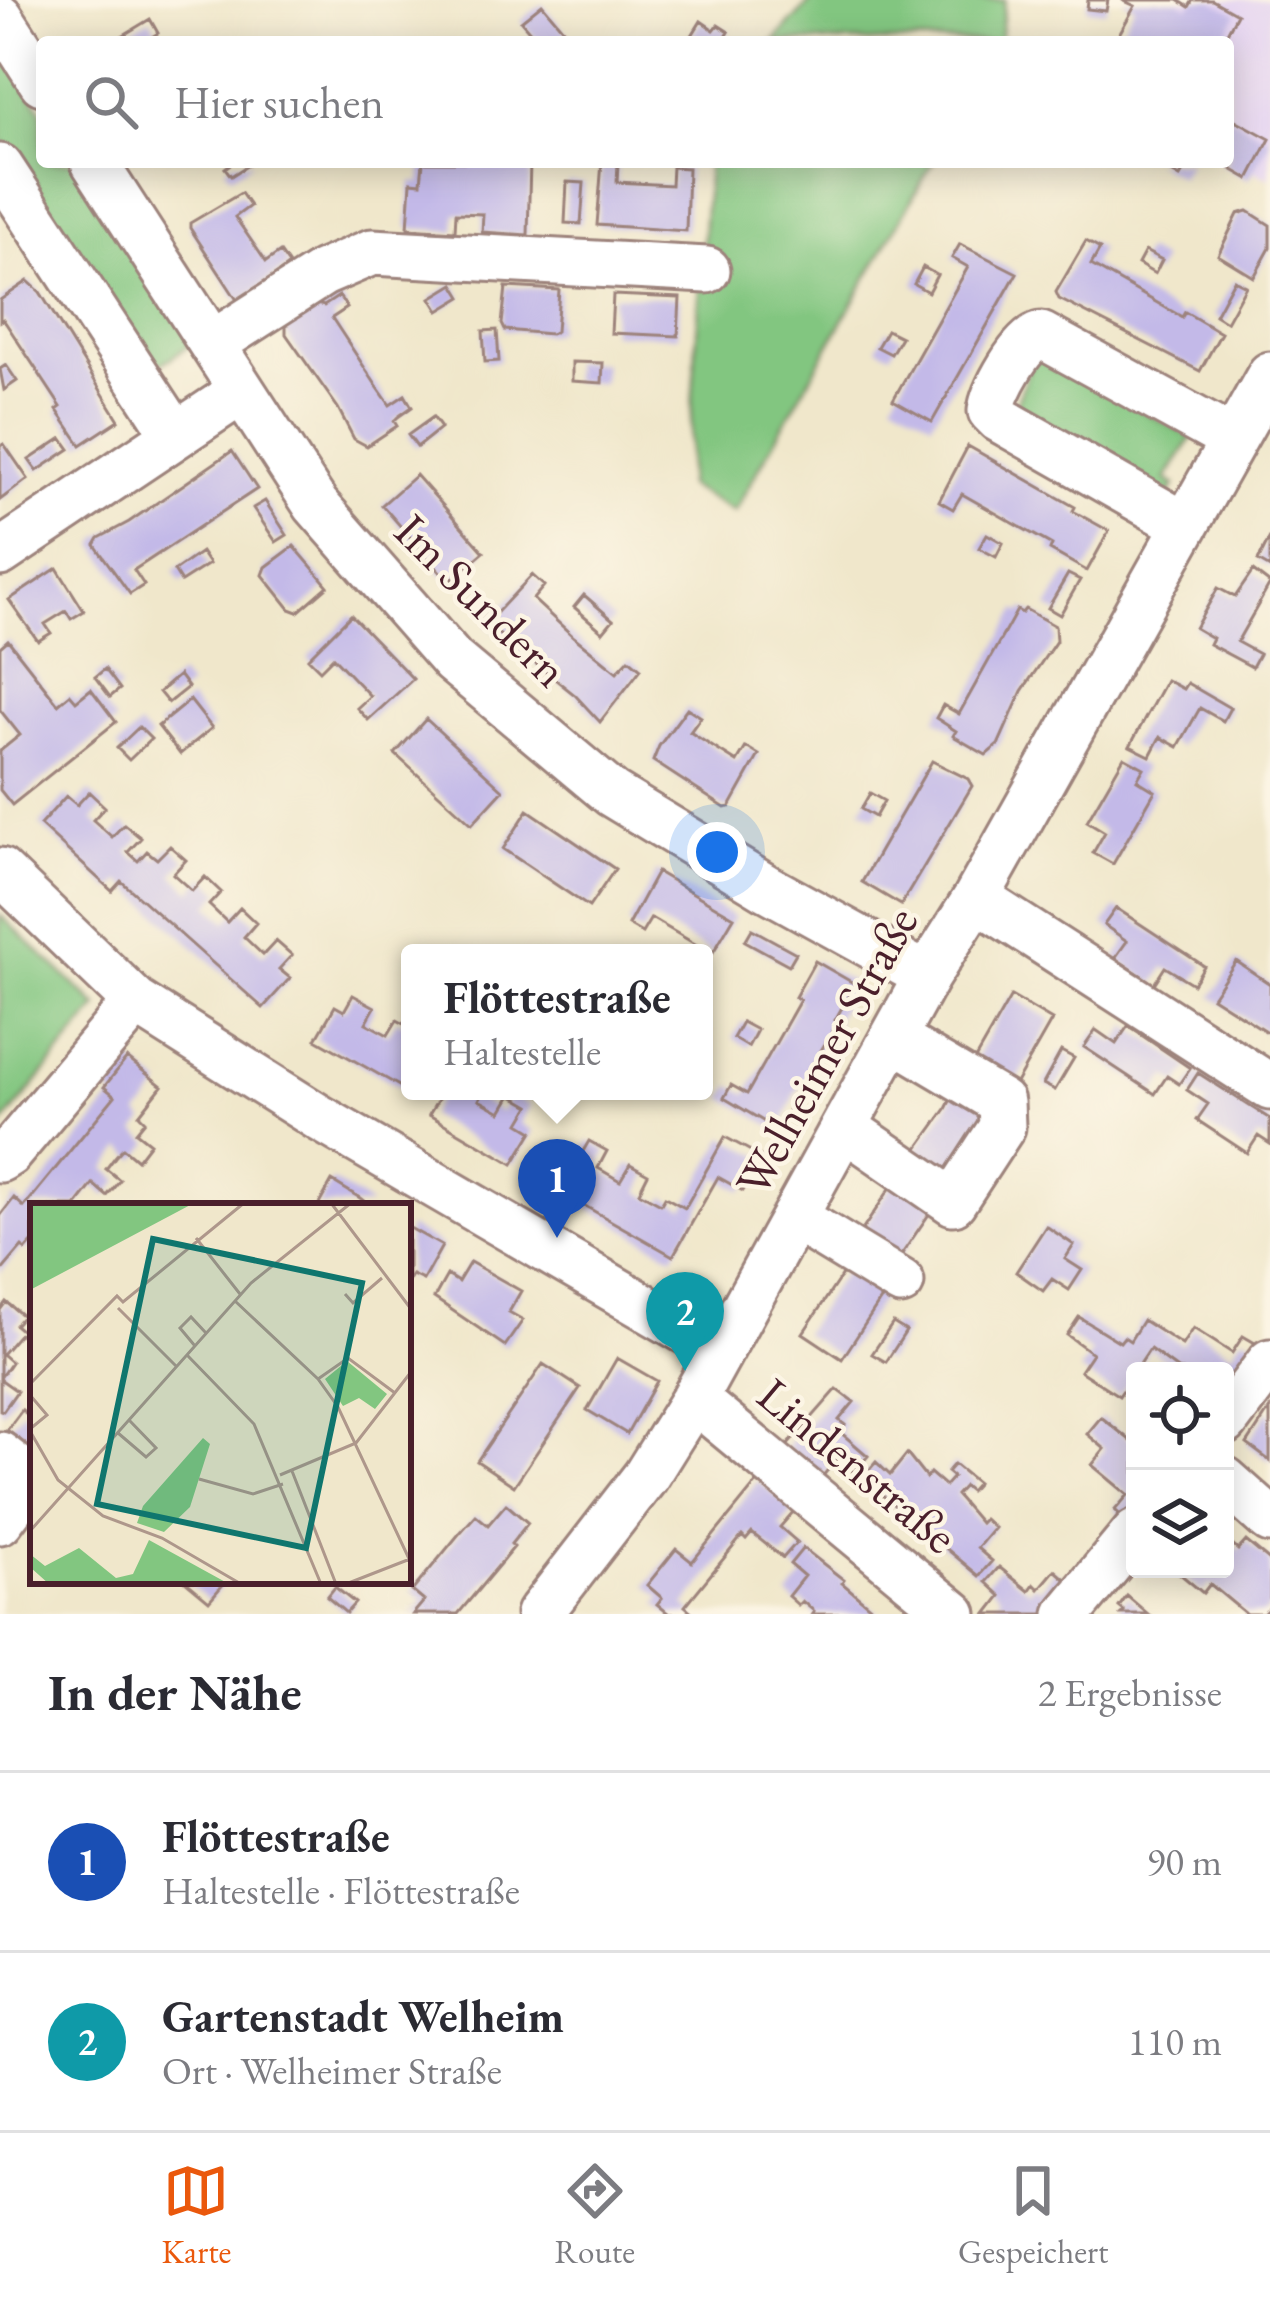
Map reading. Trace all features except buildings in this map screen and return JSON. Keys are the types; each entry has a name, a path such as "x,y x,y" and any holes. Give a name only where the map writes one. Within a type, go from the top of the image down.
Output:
{"street":[{"path":"0,17 36,73"},
{"path":"0,167 176,434"},
{"name":"Im Sundern","path":"98,168 316,505 453,662 612,794 767,888 927,976"},
{"path":"212,344 323,273 372,253 707,270"},
{"path":"1185,525 999,419 992,411 992,400 1025,342 1040,335 1233,440"},
{"name":"Welheimer Straße","path":"538,1614 632,1496 694,1399 927,976 976,898 1270,375"},
{"path":"0,553 242,391"},
{"path":"0,871 136,1002 300,1106 719,1350"},
{"path":"976,898 1270,1087"},
{"path":"0,1159 136,1002"},
{"path":"844,1127 953,1202 1002,1127 1001,1102 893,1038"},
{"path":"794,1217 901,1282"},
{"path":"1234,1410 1270,1362"},
{"name":"Lindenstraße","path":"694,1399 954,1614"},
{"path":"0,1521 20,1476"},
{"path":"1234,1488 1270,1520"},
{"path":"1068,1614 1126,1544"}],"shaded area":[{"path":"1163,0 1270,0 1270,178 1254,171 1249,179 1230,168 1234,168 1234,36 1143,36"}],"green space":[{"path":"812,0 1005,0 1001,36 779,36"},
{"path":"0,46 36,102 36,168 79,168 193,343 152,370 0,138"},
{"path":"708,168 930,168 734,512 687,486"},
{"path":"1039,356 1192,437 1166,479 1175,485 1169,496 1015,407 1031,362"},
{"path":"0,915 98,1007 0,1128"}],"place":[{"name":"Flöttestraße","path":"557,1238"},
{"name":"Gartenstadt Welheim","path":"685,1371"}]}
